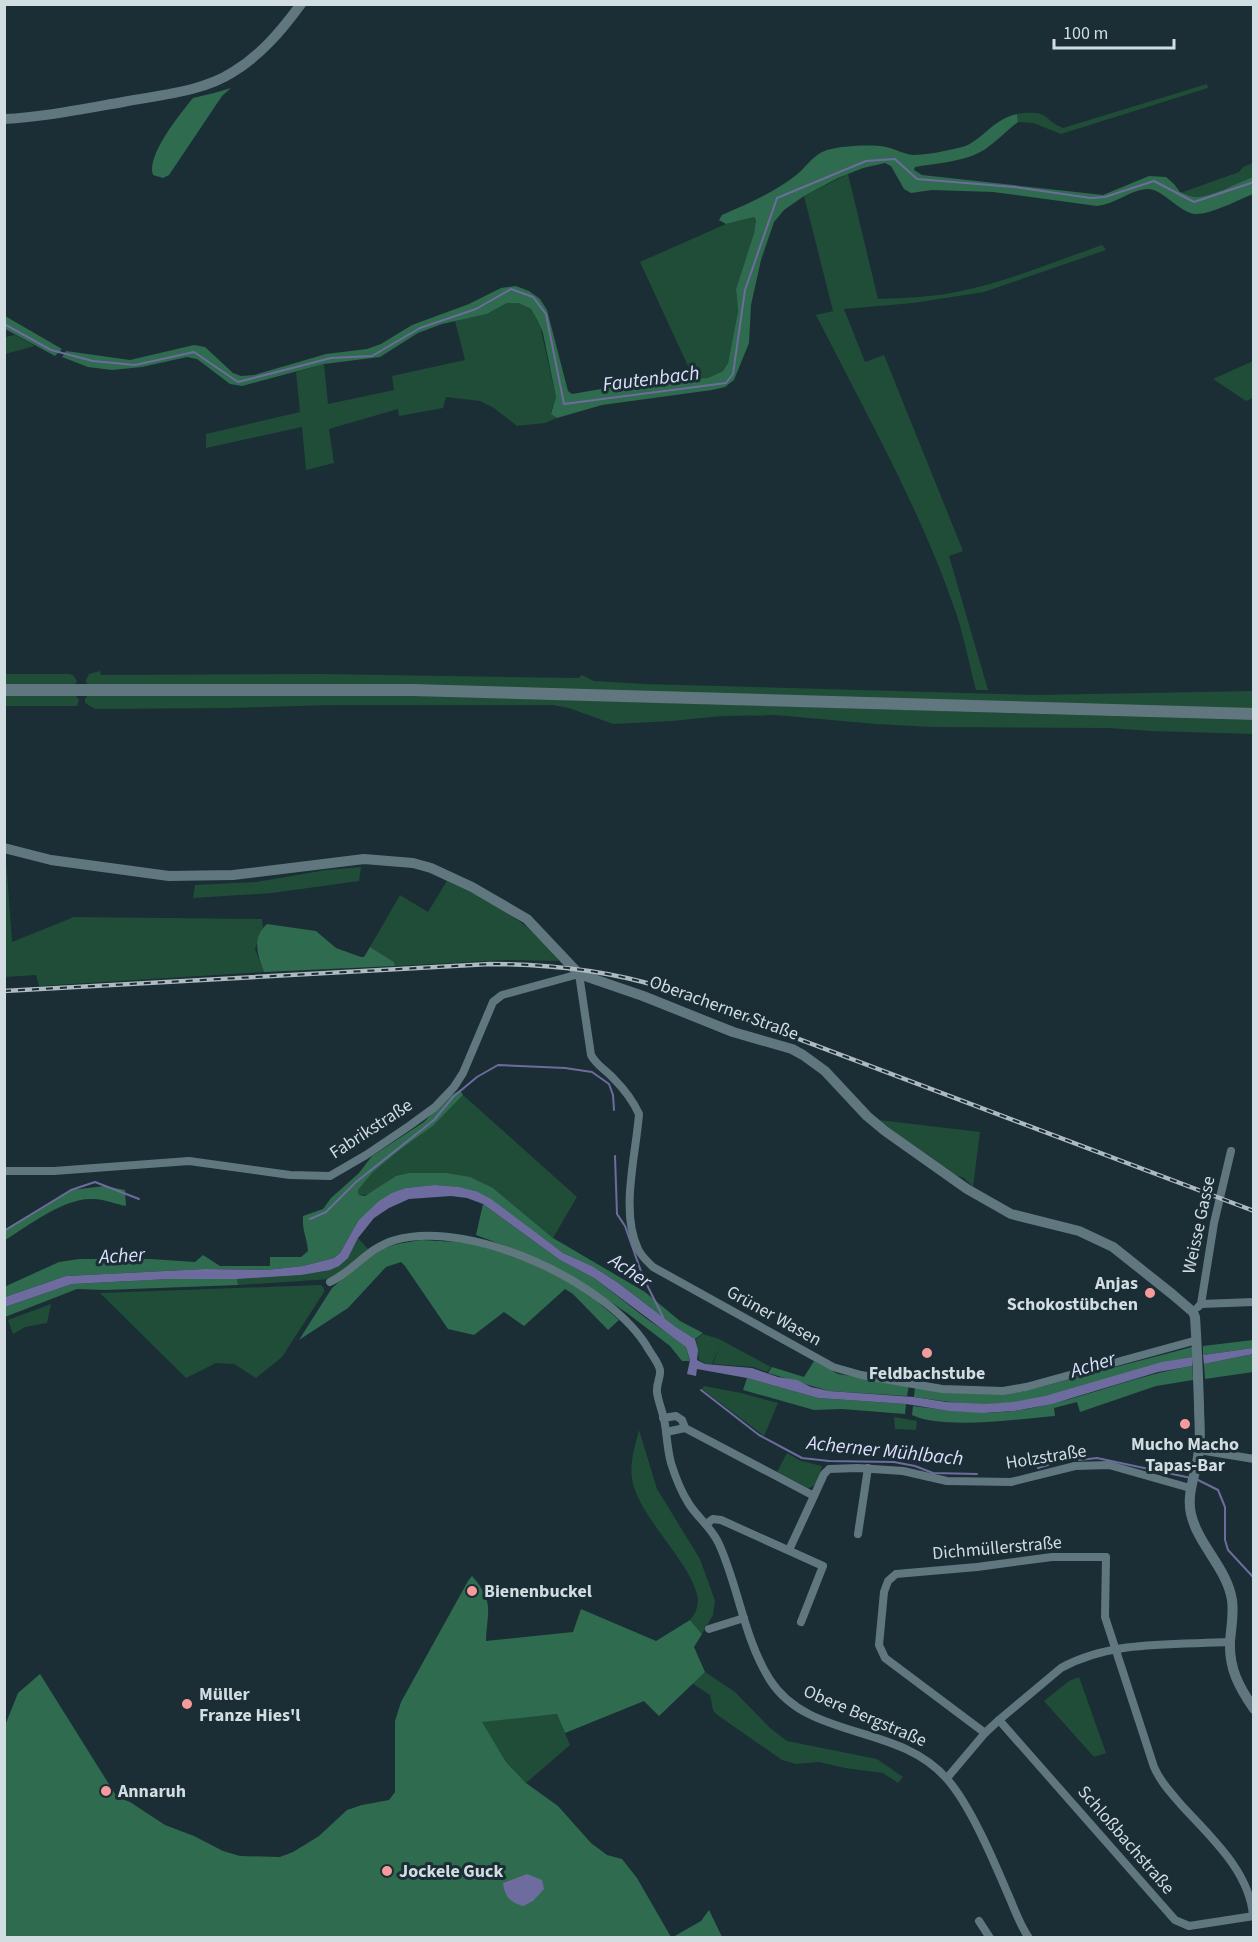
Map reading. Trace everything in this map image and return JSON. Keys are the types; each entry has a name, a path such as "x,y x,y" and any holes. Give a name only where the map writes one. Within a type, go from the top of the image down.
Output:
{"main road":[{"path":"4,690 412,690 1254,714"}],"street":[{"path":"4,119 33,118 210,84 232,74 252,60 278,34 301,4"},
{"name":"Oberacherner Straße","path":"4,848 51,860 169,876 233,875 364,859 413,863 451,876 514,910 545,936 563,959 579,974 643,996 733,1032 792,1049 803,1055 825,1071 867,1116 885,1131 967,1189 1011,1214 1079,1231 1113,1247 1197,1308"},
{"name":"Fabrikstraße","path":"4,1171 54,1171 189,1161 290,1175 330,1176 409,1126 435,1107 454,1087 463,1073 493,1002 502,995 579,974"},
{"name":"Grüner Wasen","path":"579,974 593,1060 616,1080 635,1104 639,1114 630,1194 631,1230 639,1251 652,1267 833,1366 861,1375 942,1389 1003,1391 1026,1387 1197,1340"},
{"name":"Weisse Gasse","path":"1197,1308 1231,1151"},
{"name":"Obere Bergstraße","path":"330,1282 340,1277 372,1250 396,1240 415,1236 449,1236 477,1240 522,1256 565,1276 591,1292 621,1316 648,1347 660,1370 656,1387 671,1463 689,1504 718,1540 754,1650 770,1680 796,1709 828,1723 892,1742 925,1759 947,1778 979,1833 1029,1938"},
{"path":"1254,1302 1197,1308 1195,1317 1198,1353 1199,1450 1190,1504 1195,1524 1227,1582 1231,1594 1233,1613 1230,1657 1233,1675 1254,1709"},
{"path":"663,1418 676,1416 682,1420 685,1428"},
{"path":"666,1432 685,1428 814,1496 789,1550"},
{"path":"1199,1450 1254,1459"},
{"name":"Holzstraße","path":"814,1496 824,1474 829,1469 868,1468 903,1471 947,1481 1011,1482 1075,1466 1109,1466 1193,1481"},
{"path":"858,1534 868,1468"},
{"path":"706,1524 713,1520 721,1520 823,1566 801,1622"},
{"name":"Dichmüllerstraße","path":"985,1733 885,1658 879,1645 884,1592 888,1581 896,1574 1052,1557 1106,1557 1105,1617 1115,1650"},
{"path":"709,1629 744,1617"},
{"path":"947,1778 985,1733 1060,1668 1115,1650 1146,1644 1230,1642"},
{"name":"Schloßbachstraße","path":"999,1720 1175,1920 1189,1926 1253,1916 1252,1900 1239,1873 1158,1776 1115,1650"},
{"path":"979,1921 990,1938"}],"green space":[{"path":"1207,84 1208,88 1061,134 1033,123 1018,122 1017,114 1036,113 1063,128"},
{"path":"231,88 222,96 169,175 163,178 153,175 152,167 159,146 193,98"},
{"path":"1017,114 1018,122 984,150 959,160 915,167 914,170 922,175 1103,195 1149,176 1166,177 1180,192 1195,197 1210,195 1253,177 1253,194 1217,209 1196,214 1190,213 1152,189 1140,190 1097,206 993,192 932,190 911,193 904,189 891,166 885,163 863,168 804,196 784,210 774,222 761,260 751,305 749,343 734,380 725,387 712,390 602,405 557,418 551,414 556,397 543,333 531,309 518,303 507,303 487,314 442,324 418,333 380,357 324,364 242,386 230,384 197,359 187,357 142,367 112,370 88,367 62,357 66,351 130,360 194,345 205,347 233,373 241,376 254,375 326,354 367,349 381,344 412,325 469,304 501,288 516,286 540,299 547,310 568,391 572,394 636,383 708,378 723,371 728,363 738,311 736,289 756,220 754,217 726,224 719,220 722,215 778,188 827,150 873,146 886,147 913,155 942,152 966,146 1000,121"},
{"path":"1253,163 1253,177 1201,197 1196,198 1183,192 1239,172 1243,167"},
{"path":"848,174 878,299 930,296 961,291 1015,276 1102,245 1106,250 984,292 913,303 844,309 865,362 884,355 963,551 949,556 988,690 976,690 958,620 926,535 816,315 833,311 804,196"},
{"path":"754,217 756,220 754,233 736,289 738,311 728,363 723,371 708,378 694,379 640,262 726,224"},
{"path":"507,303 518,303 531,309 539,321 556,397 551,413 557,418 545,423 517,426 494,408 480,401 446,397 443,408 399,416 398,409 329,429 334,463 306,470 302,427 206,448 206,434 300,412 296,372 324,364 328,404 394,390 392,376 465,360 455,321 487,314"},
{"path":"5,316 62,349 55,356 5,329"},
{"path":"15,335 35,346 5,354 5,337"},
{"path":"1253,361 1253,398 1246,401 1213,379"},
{"path":"100,671 101,675 320,674 578,678 582,675 594,681 645,684 1035,695 1253,691 1254,709 91,685 86,683 89,674"},
{"path":"4,674 69,674 73,675 77,681 75,685 5,685"},
{"path":"75,695 79,700 77,706 5,706 4,696"},
{"path":"88,695 424,696 1253,720 1254,734 1108,728 932,727 775,715 722,716 613,724 569,708 553,705 333,705 95,709 85,703"},
{"path":"5,858 12,942 74,917 262,919 263,928 255,949 264,972 39,986 36,975 5,977"},
{"path":"361,867 359,881 272,893 193,898 195,885 256,882 326,870"},
{"path":"447,881 509,914 548,947 559,961 506,960 395,966 394,962 370,947 400,895 428,912"},
{"path":"267,924 316,931 336,948 361,957 364,957 370,947 394,962 395,966 264,972 257,941"},
{"path":"460,1090 463,1095 433,1126 373,1172 358,1190 359,1195 365,1196 396,1176 409,1173 446,1173 470,1177 493,1188 553,1238 645,1292 680,1321 703,1333 695,1339 617,1282 592,1266 563,1253 476,1191 435,1185 406,1188 358,1221 340,1253 334,1258 303,1266 266,1270 205,1269 66,1276 5,1297 4,1287 59,1262 79,1259 151,1259 195,1262 203,1255 220,1266 270,1266 270,1257 301,1257 308,1251 303,1216 323,1209 331,1198 359,1173 372,1156 424,1122 448,1097"},
{"path":"463,1095 577,1197 553,1238 493,1188 359,1195 358,1190 373,1172 433,1126"},
{"path":"879,1120 980,1132 973,1187 964,1178 949,1173"},
{"path":"105,1186 125,1190 126,1206 97,1199 71,1203 59,1207 5,1240 5,1229 71,1190"},
{"path":"483,1204 560,1260 594,1278 678,1340 686,1347 690,1361 682,1361 670,1346 627,1313 579,1281 529,1255 476,1235"},
{"path":"358,1238 368,1249 332,1279 238,1285 237,1279 301,1275 348,1258"},
{"path":"421,1240 474,1243 524,1260 586,1292 619,1320 608,1330 573,1294 565,1289 524,1326 504,1312 474,1335 448,1329 401,1262 386,1267 348,1308 299,1340 332,1288 371,1252"},
{"path":"171,1279 237,1279 238,1285 77,1289 5,1317 5,1307 72,1284"},
{"path":"321,1285 324,1292 282,1357 256,1378 234,1364 216,1363 186,1378 100,1293"},
{"path":"51,1304 47,1323 25,1327 13,1334 8,1320"},
{"path":"703,1334 719,1339 771,1367 767,1372 753,1367 713,1364 720,1346 712,1364 706,1364 699,1360 696,1339"},
{"path":"1253,1340 1253,1348 1203,1355 1203,1346"},
{"path":"1192,1347 1193,1357 1170,1361 1060,1393 1015,1402 977,1404 914,1397 915,1386 972,1393 1021,1392"},
{"path":"1253,1354 1253,1372 1205,1379 1204,1364"},
{"path":"814,1361 838,1374 909,1385 907,1396 829,1391 768,1373 772,1367 804,1377"},
{"path":"1192,1366 1193,1380 1156,1386 1080,1412 1077,1402 1054,1408 1055,1416 1002,1421 943,1422 912,1415 913,1406 963,1412 1014,1411 1037,1407 1169,1370"},
{"path":"747,1378 818,1398 906,1404 905,1414 842,1409 814,1410 743,1390"},
{"path":"704,1386 778,1403 764,1436 702,1389"},
{"path":"894,1417 917,1421 916,1430 895,1429"},
{"path":"639,1430 657,1489 700,1559 715,1601 713,1615 702,1634 690,1620 695,1613 698,1599 695,1587 649,1517 635,1490 632,1460"},
{"path":"787,1453 801,1461 822,1466 814,1485 808,1488 777,1472"},
{"path":"472,1576 487,1600 486,1641 573,1632 581,1609 656,1641 690,1620 702,1634 694,1647 705,1672 659,1716 644,1701 565,1733 557,1714 482,1722 506,1762 526,1783 558,1806 591,1843 607,1855 622,1859 637,1878 671,1937 5,1937 4,1728 18,1693 40,1674 117,1797 130,1802 165,1825 194,1836 223,1851 240,1856 280,1857 319,1836 347,1810 389,1800 395,1792 395,1721 401,1702"},
{"path":"705,1672 735,1692 770,1728 787,1741 877,1759 903,1777 898,1783 883,1773 819,1762 796,1764 782,1760 716,1714 710,1695 692,1683"},
{"path":"1079,1677 1106,1753 1094,1757 1044,1701 1069,1681"},
{"path":"557,1714 570,1745 526,1783 506,1762 481,1721"},
{"path":"709,1910 722,1937 673,1937 701,1921"}],"shaded area":[{"path":"435,1185 476,1191 491,1199 563,1253 592,1266 617,1282 695,1339 698,1350 697,1360 705,1364 752,1368 829,1391 986,1404 1045,1396 1162,1362 1193,1357 1192,1366 1158,1372 1052,1404 1014,1411 983,1413 950,1411 906,1404 818,1398 747,1378 697,1369 696,1376 687,1374 690,1360 686,1347 594,1278 560,1260 483,1204 467,1198 451,1196 409,1199 389,1208 374,1218 358,1238 348,1258 330,1270 301,1275 237,1279 171,1279 72,1284 5,1307 5,1297 66,1276 205,1269 266,1270 303,1266 334,1258 340,1253 358,1221 379,1201 406,1188"},
{"path":"1253,1348 1253,1354 1204,1364 1203,1355"},
{"path":"527,1874 542,1880 544,1889 533,1901 523,1906 509,1898 503,1883"}],"waterway":[{"name":"Fautenbach","path":"4,324 51,350 93,361 135,365 194,352 238,382 331,358 372,356 420,328 476,309 511,289 533,297 546,314 564,404 726,383 733,374 745,290 777,198 866,161 895,159 917,179 1014,187 1091,198 1105,197 1154,181 1194,202 1254,182"},
{"path":"310,1219 326,1212 356,1182 434,1120 453,1097 477,1077 498,1065 565,1068 592,1072 609,1084 613,1095 614,1110"},
{"name":"Acher","path":"615,1156 617,1214 625,1226 643,1277 663,1317"},
{"path":"4,1231 71,1190 95,1182 139,1199"},
{"name":"Acherner Mühlbach","path":"701,1390 759,1435 802,1458 829,1461 894,1462 915,1466 933,1473 977,1474"},
{"name":"Acherner Mühlbach","path":"1079,1460 1097,1458 1191,1478"},
{"name":"Acherner Mühlbach","path":"1038,1468 1048,1465"},
{"name":"Acherner Mühlbach","path":"1196,1479 1218,1490 1225,1507 1225,1540 1228,1550 1254,1578"}],"railway":[{"path":"4,991 490,964 534,965 598,972 661,987 1254,1211"}],"place":[{"name":"Anjas Schokostübchen","path":"1150,1293"},
{"name":"Feldbachstube","path":"927,1353"},
{"name":"Mucho Macho Tapas-Bar","path":"1185,1424"},
{"name":"Bienenbuckel","path":"472,1591"},
{"name":"Müller Franze Hies'l","path":"187,1704"},
{"name":"Annaruh","path":"106,1791"},
{"name":"Jockele Guck","path":"387,1871"}]}
